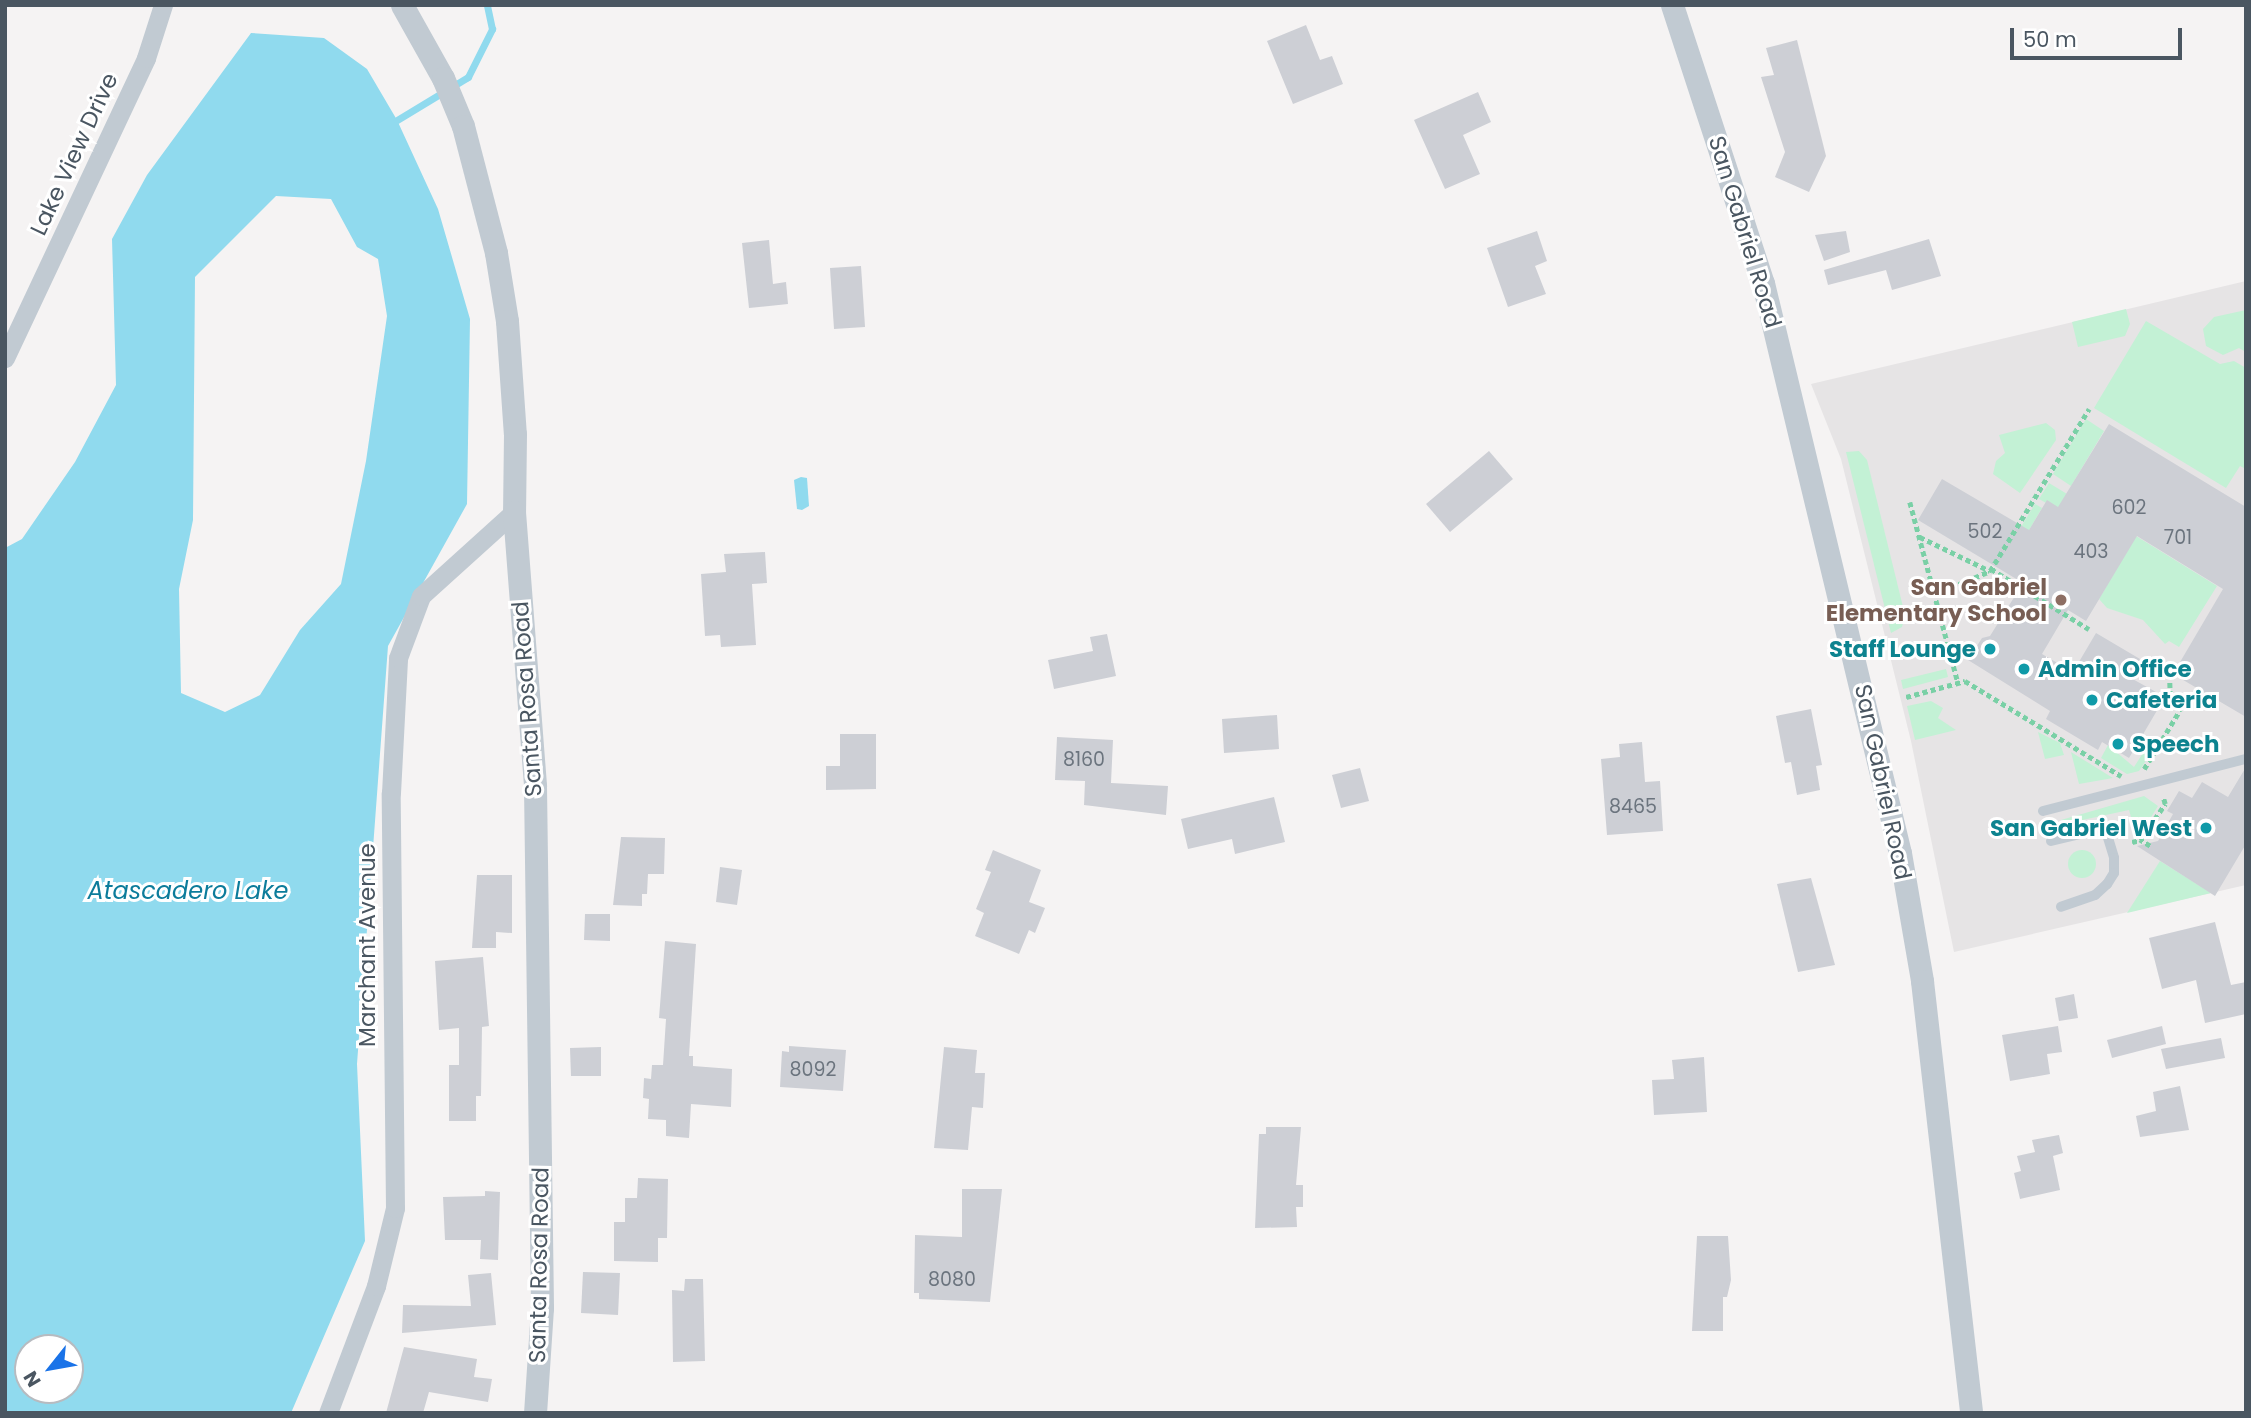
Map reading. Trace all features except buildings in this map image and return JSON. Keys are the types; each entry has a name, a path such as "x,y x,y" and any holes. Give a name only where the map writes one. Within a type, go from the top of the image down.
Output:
{"street":[{"name":"Lake View Drive","path":"5,359 119,109 146,58 163,5"},
{"name":"Santa Rosa Road","path":"402,5 443,78 463,126 496,253 513,409 514,512 534,786 542,1308 535,1413"},
{"name":"San Gabriel Road","path":"1672,5 1763,283 1900,853 1924,994 1971,1413"},
{"name":"Marchant Avenue","path":"328,1413 376,1286 395,1208 391,793 398,658 421,596 514,512"}],"lane":[{"path":"2043,811 2246,759"},
{"path":"2051,841 2105,828 2114,858 2114,873 2107,884 2095,895 2061,907"}],"path":[{"path":"1935,594 1991,570 2089,409"},
{"path":"1910,502 1958,683"},
{"path":"1920,537 1991,570 2090,629"},
{"path":"2141,774 2180,710 2170,696 2169,670"},
{"path":"1906,697 1965,681 2123,778 2132,776"},
{"path":"2132,842 2140,840 2165,804 2161,793"},
{"path":"2140,840 2150,846"}],"shaded area":[{"name":"San Gabriel Elementary School","path":"2246,281 2246,885 1954,952 1911,741 1841,459 1811,384"}],"green space":[{"path":"2126,309 2130,324 2125,336 2078,347 2072,322"},
{"path":"2246,310 2246,352 2239,348 2223,355 2206,346 2203,329 2214,317"},
{"path":"2146,321 2220,364 2234,361 2246,368 2246,469 2240,466 2226,488 2094,408"},
{"path":"2086,419 2104,431 2071,486 2053,474"},
{"path":"2046,423 2055,430 2056,440 2020,493 1993,474 1996,461 2005,453 1999,435"},
{"path":"1859,451 1867,460 1905,615 1902,627 1891,633 1846,452"},
{"path":"2049,483 2128,531 2120,544 2039,499"},
{"path":"2035,504 2042,508 2025,537 2018,532"},
{"path":"2136,536 2217,586 2179,647 2169,641 2165,644 2143,620 2107,608 2099,599"},
{"path":"1946,669 1948,677 1903,689 1901,680"},
{"path":"1931,701 1943,708 1938,718 1956,730 1915,740 1907,706"},
{"path":"2038,732 2060,743 2064,755 2045,759"},
{"path":"2108,745 2134,767 2143,753 2149,756 2139,771 2127,774 2101,758"},
{"path":"2071,752 2113,778 2079,784"},
{"path":"2144,796 2158,806 2140,835 2135,831 2129,810 2064,824 2061,820"},
{"path":"2082,850 2092,854 2096,864 2092,874 2082,878 2072,874 2068,864 2072,854"},
{"path":"2160,861 2211,893 2127,913"}],"water":[{"name":"Atascadero Lake","path":"251,33 324,38 367,69 397,120 438,209 470,319 467,504 388,646 357,1064 365,1241 291,1413 5,1413 5,548 22,539 75,462 116,385 112,239 147,175","holes":["276,196 331,199 357,247 378,259 387,316 366,461 341,584 300,630 260,695 225,712 181,693 179,589 193,520 195,277"]},
{"path":"807,478 809,506 802,510 797,509 794,480"}],"waterway":[{"path":"397,120 468,77 492,29 487,5"}],"place":[{"name":"San Gabriel Elementary School","path":"2061,600"},
{"name":"Staff Lounge","path":"1990,649"},
{"name":"Admin Office","path":"2024,669"},
{"name":"Cafeteria","path":"2092,700"},
{"name":"Speech","path":"2118,744"},
{"name":"San Gabriel West","path":"2206,828"}]}
